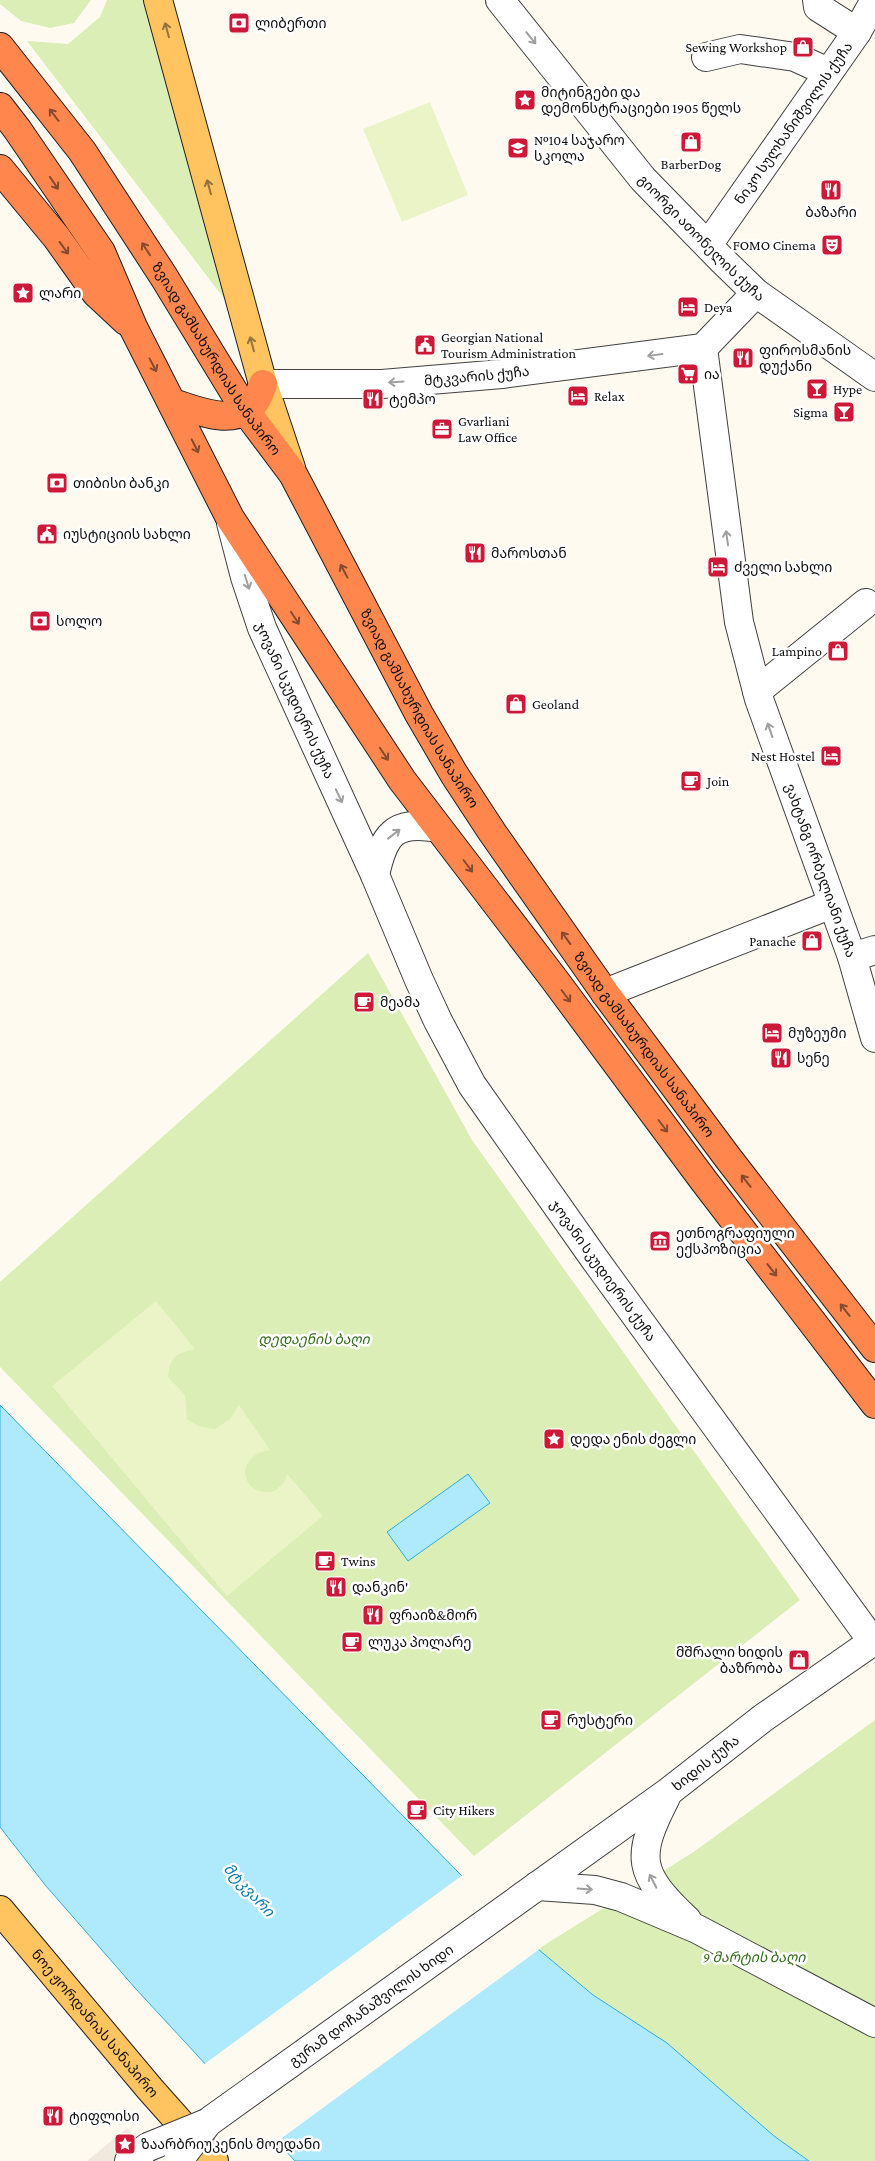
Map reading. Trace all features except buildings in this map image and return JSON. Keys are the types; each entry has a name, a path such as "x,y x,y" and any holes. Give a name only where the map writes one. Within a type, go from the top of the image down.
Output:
{"highway":[{"name":"ზვიად გამსახურდიას სანაპირო","path":"0,47 82,151 164,277 245,410 293,474 419,714 454,774 534,894 728,1158 875,1348"},
{"path":"0,107 101,252 133,327 230,518 391,765 554,979 698,1174 875,1404"},
{"path":"0,169 57,238 96,293 133,327"},
{"path":"173,403 212,416 224,416 245,410 257,399 263,384"}],"main road":[{"path":"158,0 263,384 293,474"},
{"name":"ნოე ჟორდანიას სანაპირო","path":"0,1910 199,2129 214,2161"}],"street":[{"name":"გიორგი ათონელის ქუჩა","path":"500,0 644,179 708,245 756,293 875,377"},
{"path":"817,0 818,7 857,32"},
{"name":"ნიკო სულხანიშვილის ქუჩა","path":"708,245 857,32 875,0"},
{"path":"706,57 740,49 795,56 828,72"},
{"path":"703,348 756,293"},
{"name":"მტკვარის ქუჩა","path":"263,384 382,384 517,373 703,348"},
{"name":"ვახტანგ ორბელიანი ქუჩა","path":"703,348 739,622 757,691 832,904 864,953 875,1038"},
{"name":"ჯოვანი სკუდიერის ქუჩა","path":"230,518 245,577 262,628 375,875 430,1004 472,1085 608,1277 874,1641"},
{"path":"757,691 866,603"},
{"path":"375,875 379,856 387,838 408,826 422,825 438,828"},
{"path":"605,993 832,904"},
{"name":"ხიდის ქუჩა","path":"537,1886 668,1793 763,1718 874,1641"},
{"path":"668,1793 650,1827 644,1857 656,1887 669,1903 697,1930"},
{"path":"537,1886 595,1890 613,1894 697,1930 875,2023"},
{"name":"გურამ დოჩანაშვილის ხიდი","path":"199,2129 537,1886"},
{"path":"139,2154 199,2129"},
{"path":"178,2161 199,2129"}],"green space":[{"path":"0,0 91,0 74,23 50,28 21,21 0,4"},
{"path":"107,0 143,0 226,301 27,41 68,44 100,17"},
{"path":"430,102 468,195 402,222 363,129"},
{"name":"დედაენის ბაღი","path":"368,953 472,1140 800,1600 474,1856 0,1367 0,1282"},
{"path":"156,1301 195,1349 183,1352 172,1360 168,1377 185,1395 187,1419 198,1426 215,1429 230,1419 239,1405 270,1450 258,1454 250,1460 246,1468 246,1476 249,1483 255,1489 264,1492 275,1491 285,1481 287,1474 323,1516 227,1596 52,1386"},
{"name":"9 მარტის ბაღი","path":"875,1720 875,2161 809,2161 774,2136 667,2043 593,1995 538,1949 695,1851"}],"shaded area":[{"name":"ზაარბრიუკენის მოედანი","path":"127,2128 159,2161 87,2161"}],"water":[{"name":"მტკვარი","path":"0,1405 461,1875 538,1949 593,1995 667,2043 774,2136 809,2161 295,2161 135,1988 46,1886 0,1827"},
{"path":"468,1474 490,1503 408,1561 387,1532"}],"pier":[{"path":"464,1874 541,1948 275,2143 203,2065"}],"place":[{"name":"ლიბერთი","path":"239,23"},
{"name":"Sewing Workshop","path":"803,47"},
{"name":"მიტინგები და დემონსტრაციები 1905 წელს","path":"525,100"},
{"name":"BarberDog","path":"691,142"},
{"name":"№104 საჯარო სკოლა","path":"518,148"},
{"name":"ბაზარი","path":"831,190"},
{"name":"FOMO Cinema","path":"832,245"},
{"name":"ლარი","path":"23,293"},
{"name":"Deya","path":"688,307"},
{"name":"Georgian National Tourism Administration","path":"425,345"},
{"name":"ფიროსმანის დუქანი","path":"743,358"},
{"name":"ია","path":"688,374"},
{"name":"Hype","path":"817,389"},
{"name":"Relax","path":"578,396"},
{"name":"ტემპო","path":"373,399"},
{"name":"Sigma","path":"844,412"},
{"name":"Gvarliani Law Office","path":"442,429"},
{"name":"თიბისი ბანკი","path":"57,483"},
{"name":"იუსტიციის სახლი","path":"47,534"},
{"name":"მაროსთან","path":"475,553"},
{"name":"ძველი სახლი","path":"718,567"},
{"name":"სოლო","path":"40,621"},
{"name":"Lampino","path":"838,651"},
{"name":"Geoland","path":"516,704"},
{"name":"Nest Hostel","path":"831,756"},
{"name":"Join","path":"691,781"},
{"name":"Panache","path":"812,941"},
{"name":"მეამა","path":"364,1002"},
{"name":"მუზეუმი","path":"772,1033"},
{"name":"სენე","path":"781,1058"},
{"name":"ეთნოგრაფიული ექსპოზიცია","path":"660,1241"},
{"name":"დედა ენის ძეგლი","path":"554,1439"},
{"name":"Twins","path":"325,1561"},
{"name":"დანკინ'","path":"336,1587"},
{"name":"ფრაიზ&მორ","path":"373,1615"},
{"name":"ლუკა პოლარე","path":"352,1642"},
{"name":"მშრალი ხიდის ბაზრობა","path":"799,1660"},
{"name":"რუსტერი","path":"551,1720"},
{"name":"City Hikers","path":"417,1810"},
{"name":"ტიფლისი","path":"53,2116"},
{"name":"ზაარბრიუკენის მოედანი","path":"125,2144"}]}
